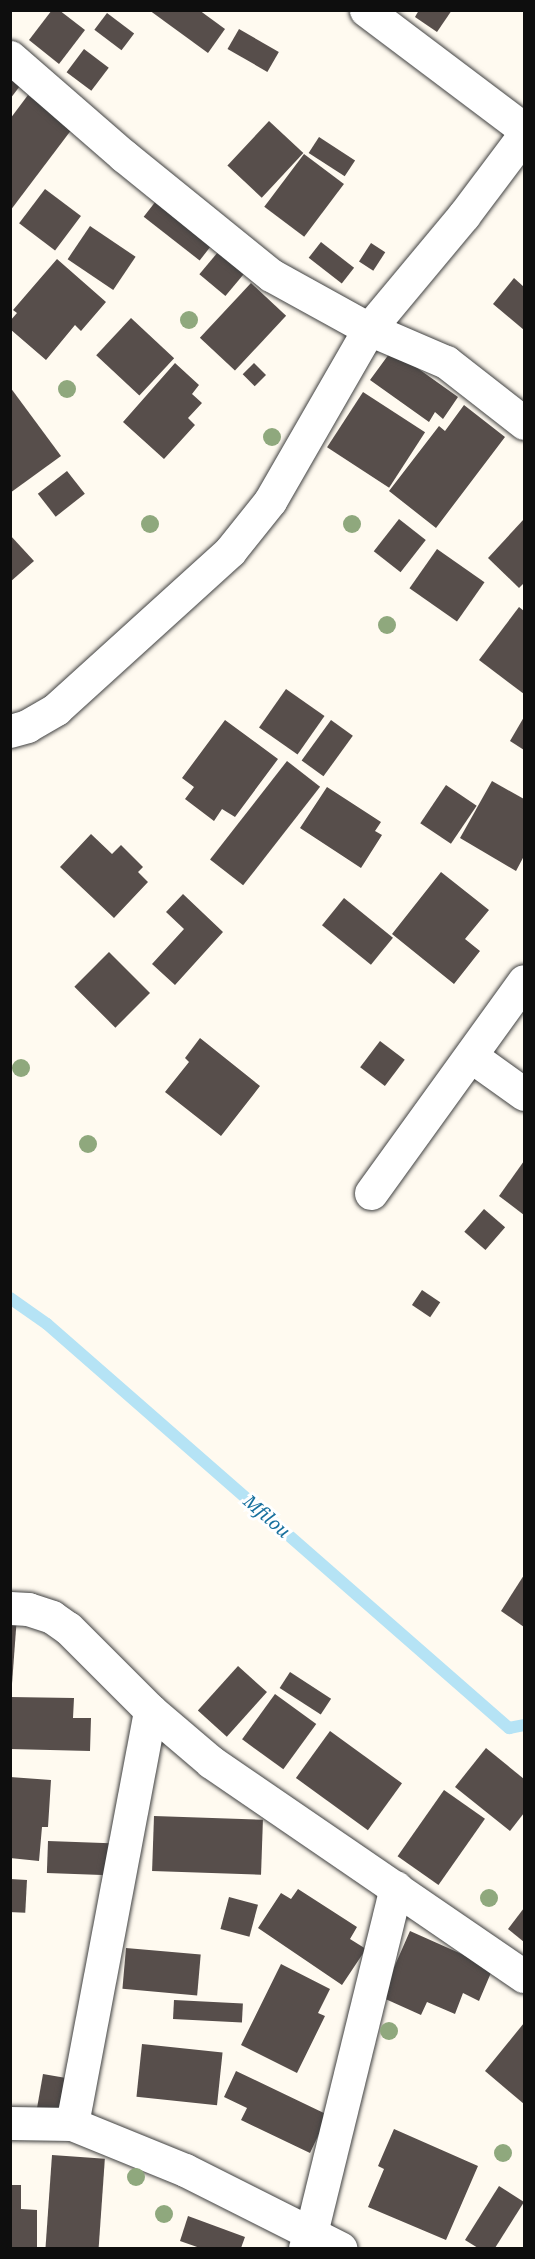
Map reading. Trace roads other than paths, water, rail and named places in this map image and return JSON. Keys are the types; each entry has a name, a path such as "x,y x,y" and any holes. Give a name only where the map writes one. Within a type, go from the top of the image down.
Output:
{"street":[{"path":"366,10 525,129"},
{"path":"10,57 124,156 272,275 369,329 446,362 525,423"},
{"path":"10,731 27,726 56,709 230,551 270,501 369,329 464,215 525,135"},
{"path":"371,1193 525,981"},
{"path":"471,1056 525,1094"},
{"path":"10,1608 28,1609 52,1617 68,1628 150,1710 211,1762 525,1976"},
{"path":"72,2124 150,1710"},
{"path":"308,2241 396,1887"},
{"path":"10,2123 72,2124 185,2170 308,2241 340,2248"}],"waterway":[{"name":"Mfilou","path":"10,1298 47,1324 509,1728 524,1725"}]}
